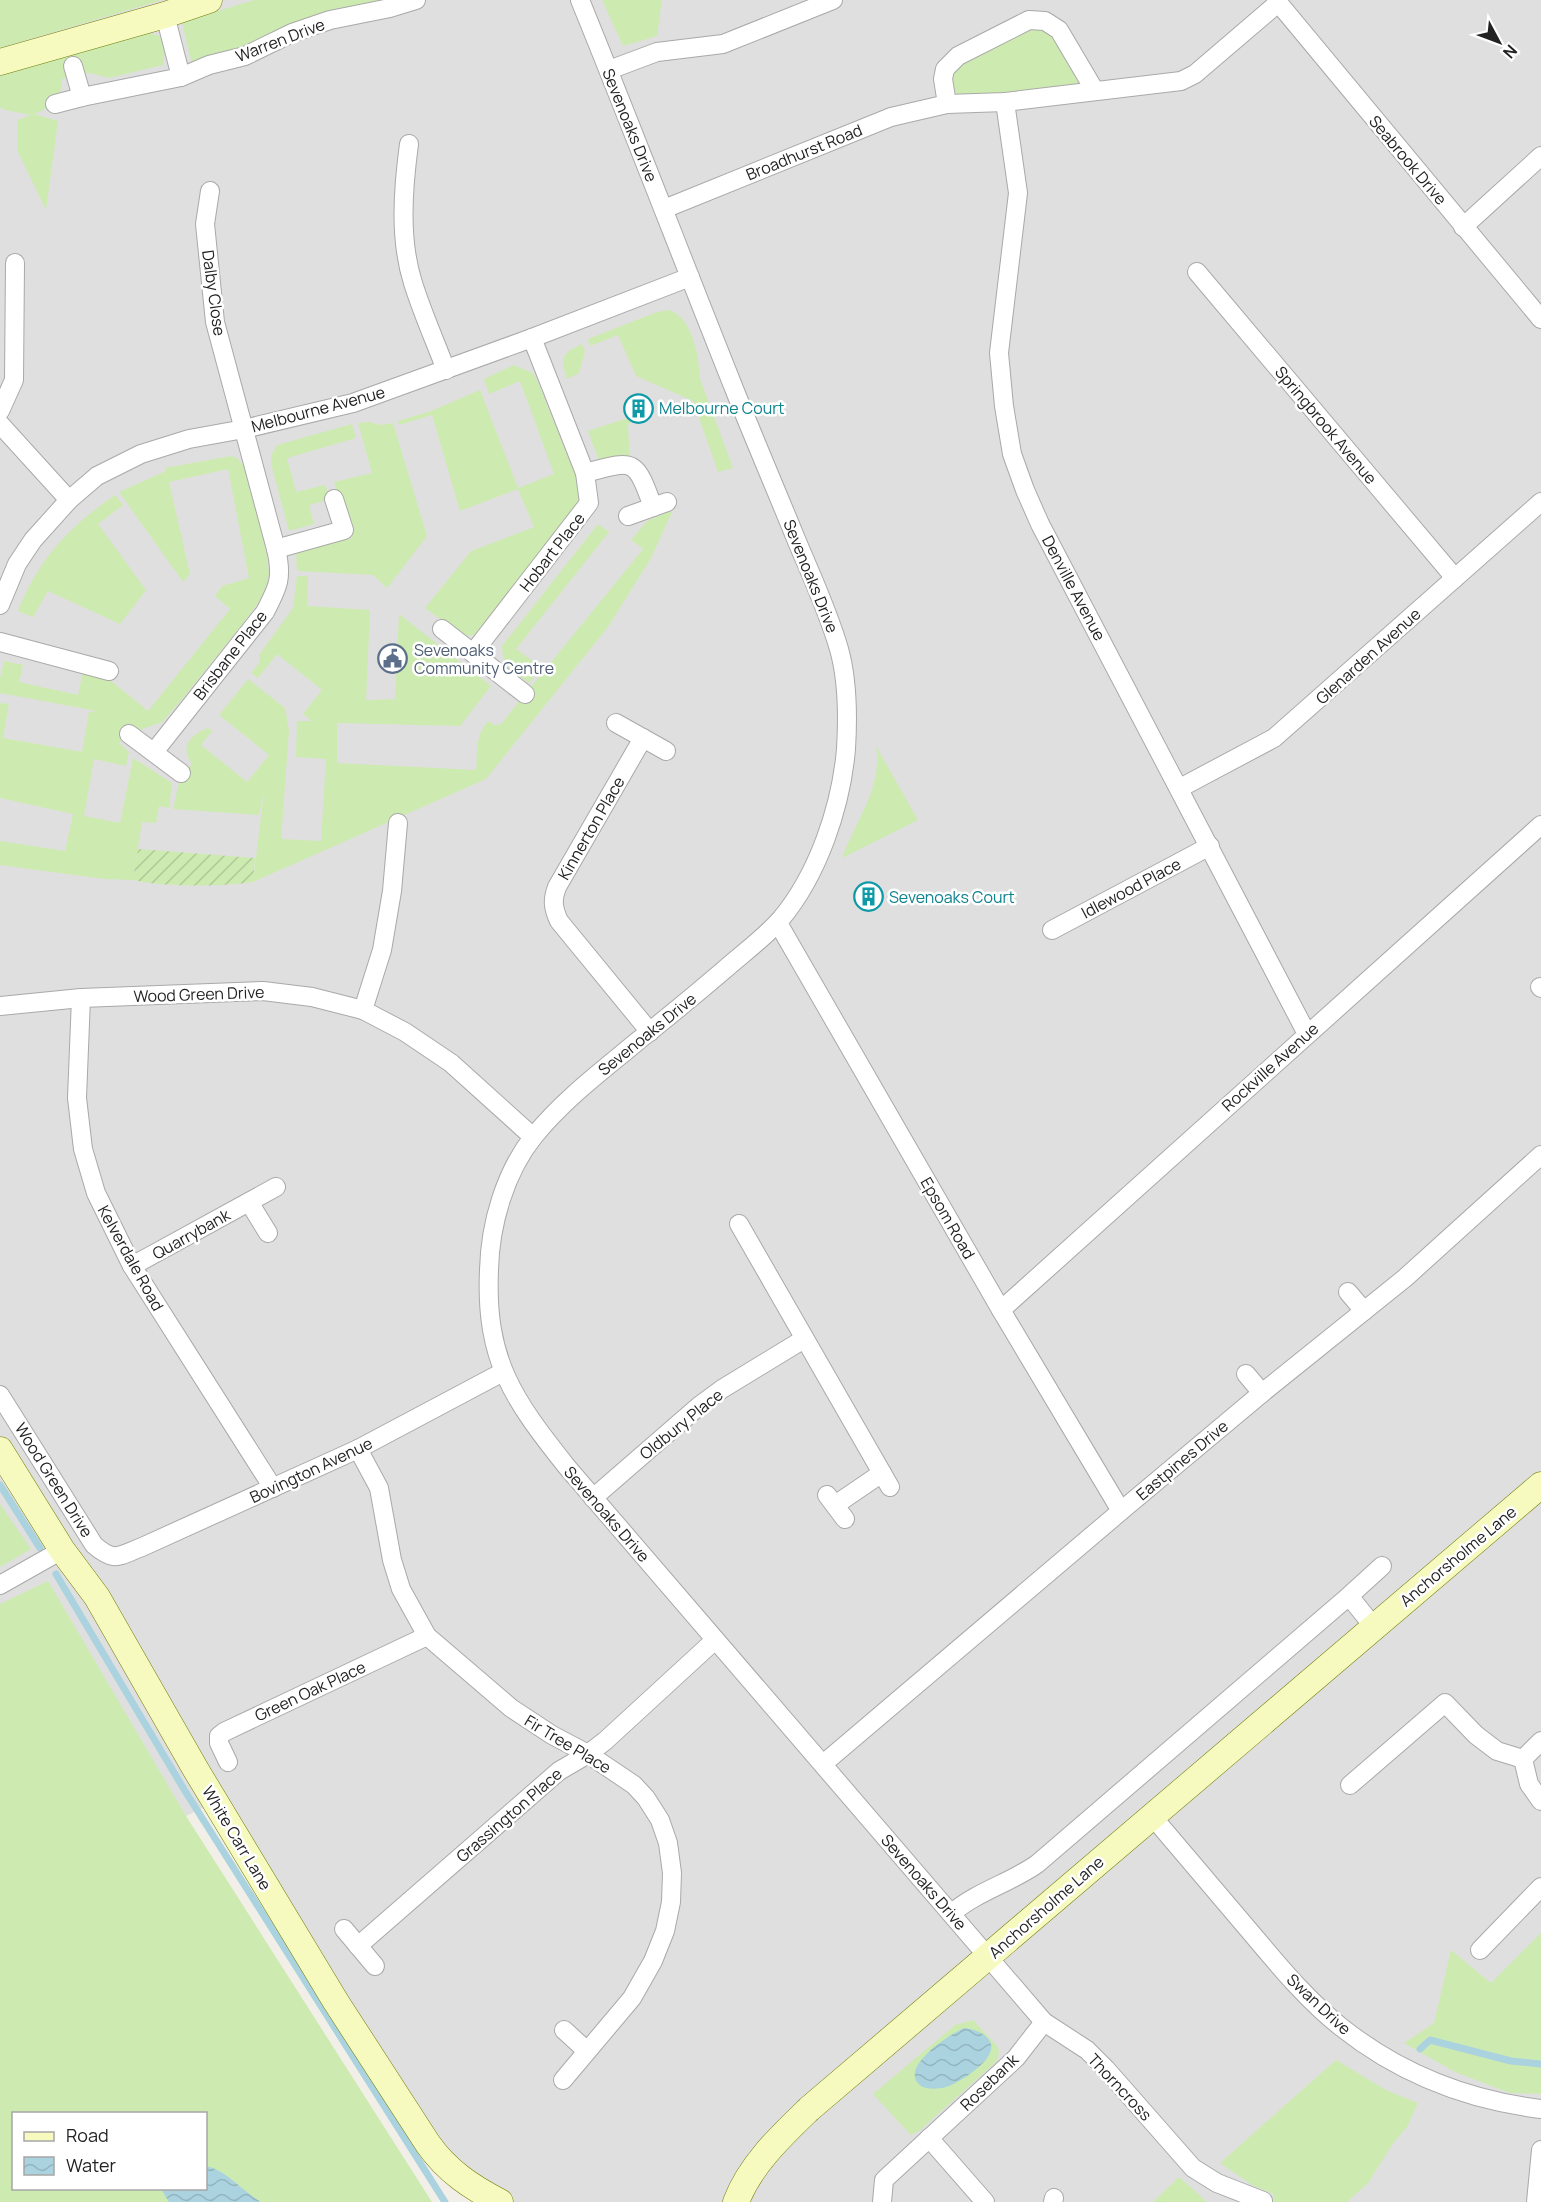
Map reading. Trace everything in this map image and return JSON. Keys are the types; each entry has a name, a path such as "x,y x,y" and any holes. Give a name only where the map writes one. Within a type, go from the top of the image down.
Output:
{"street":[{"path":"0,62 165,15 209,0"},
{"name":"Warren Drive","path":"55,104 181,77 209,64 245,56 292,33 330,20 390,8 416,0"},
{"name":"Sevenoaks Drive","path":"580,0 830,621 840,652 846,685 847,727 845,756 833,820 810,873 778,923 568,1100 533,1137 514,1169 501,1202 489,1258 489,1313 496,1352 503,1372 531,1420 593,1498 988,1957"},
{"path":"609,70 657,52 723,44 833,0"},
{"name":"Broadhurst Road","path":"664,209 891,117 947,104 1005,102 1181,81 1195,74 1277,1"},
{"name":"Seabrook Drive","path":"1277,1 1541,319"},
{"path":"165,15 181,77"},
{"path":"947,104 943,79 945,69 958,56 1029,20 1045,21 1059,30 1095,91"},
{"path":"73,66 82,97"},
{"name":"Denville Avenue","path":"1005,102 1018,193 999,353 1004,406 1012,454 1040,524 1307,1034"},
{"path":"409,144 404,181 406,247 412,281 446,370"},
{"path":"1463,227 1541,156"},
{"name":"Dalby Close","path":"210,190 205,224 215,322 244,429"},
{"path":"0,411 14,380 15,263"},
{"name":"Springbrook Avenue","path":"1197,272 1455,578"},
{"name":"Melbourne Avenue","path":"0,604 17,564 33,540 69,500 97,476 141,454 189,439 244,429 353,403 532,338 690,277"},
{"name":"Hobart Place","path":"472,653 586,509 590,499 585,473 532,338"},
{"path":"0,424 69,500"},
{"name":"Brisbane Place","path":"154,752 265,612 279,587 280,572 276,549 244,429"},
{"path":"585,473 622,464 630,465 640,474 660,504 628,516"},
{"path":"276,549 344,530 334,499"},
{"name":"Glenarden Avenue","path":"1180,788 1274,738 1541,502"},
{"path":"442,629 525,694"},
{"path":"0,642 109,671"},
{"path":"616,723 666,751"},
{"path":"129,734 181,773"},
{"name":"Kinnerton Place","path":"643,738 557,887 553,897 553,909 559,921 650,1032"},
{"path":"363,1010 381,950 392,891 398,823"},
{"name":"Rockville Avenue","path":"1001,1310 1541,825"},
{"name":"Idlewood Place","path":"1052,930 1210,846"},
{"name":"Epsom Road","path":"778,923 1001,1310 1121,1511"},
{"name":"Wood Green Drive","path":"0,1006 81,998 263,991 312,998 363,1010 405,1032 451,1063 533,1137"},
{"name":"Kelverdale Road","path":"81,998 77,1098 83,1149 96,1192 132,1266 273,1488"},
{"name":"Eastpines Drive","path":"823,1764 1262,1393 1405,1278 1541,1155"},
{"name":"Quarrybank","path":"132,1266 276,1187"},
{"name":"Quarrybank","path":"249,1202 268,1233"},
{"path":"739,1224 886,1480 835,1506"},
{"path":"1348,1292 1364,1311"},
{"name":"Oldbury Place","path":"593,1498 699,1406 722,1389 804,1339"},
{"name":"Bovington Avenue","path":"114,1557 358,1449 503,1372"},
{"path":"1246,1374 1262,1393"},
{"name":"Wood Green Drive","path":"0,1395 94,1545 106,1556 114,1557"},
{"name":"Fir Tree Place","path":"358,1449 378,1488 392,1560 401,1589 427,1635 511,1708 552,1735 588,1754 634,1785 646,1798 660,1820 669,1844 672,1873 671,1902 665,1931 653,1961 632,1998 563,2080"},
{"name":"White Carr Lane","path":"0,1450 62,1550 96,1597 196,1770 330,1992 428,2144 439,2159 456,2175 500,2202"},
{"name":"Anchorsholme Lane","path":"736,2202 751,2174 787,2130 1540,1487"},
{"path":"0,1585 62,1550"},
{"path":"952,1913 967,1900 1023,1874 1037,1864 1382,1566"},
{"path":"1349,1596 1374,1627"},
{"name":"Green Oak Place","path":"228,1762 219,1743 219,1736 224,1732 427,1635"},
{"name":"Grassington Place","path":"358,1946 559,1771 605,1741 715,1640"},
{"path":"1350,1785 1445,1703 1476,1735 1497,1751 1523,1759"},
{"path":"1523,1759 1541,1741"},
{"path":"1523,1759 1529,1784 1541,1801"},
{"name":"Swan Drive","path":"1152,1816 1287,1976 1341,2027 1394,2062 1434,2082 1472,2097 1541,2109"},
{"path":"1480,1950 1541,1887"},
{"path":"344,1929 375,1966"},
{"name":"Thorncross","path":"988,1957 1044,2022 1087,2050 1106,2069 1192,2168 1226,2195 1263,2200"},
{"name":"Rosebank","path":"882,2202 884,2180 1016,2058 1044,2022"},
{"path":"564,2030 587,2051"},
{"path":"929,2138 985,2202"},
{"path":"1536,2202 1541,2150"}],"shaded area":[{"path":"0,0 1541,0 1541,2202 500,2202 468,2184 215,1802 186,1816 0,1891"}],"green space":[{"path":"0,0 162,0 0,48"},
{"path":"254,0 412,0 194,73 182,22"},
{"path":"602,0 662,0 657,36 623,46"},
{"path":"1045,21 1090,84 997,94 945,94 958,56"},
{"path":"145,32 160,36 165,50 163,65 109,78 90,73 62,79 59,103 34,114 58,121 46,210 17,150 18,120 31,115 0,107 0,76"},
{"path":"669,310 684,321 693,339 700,379 733,468 718,472 693,401 636,376 618,335 590,346 588,339 657,312"},
{"path":"582,344 585,352 579,373 567,379 563,366 564,357 570,350"},
{"path":"514,365 533,373 537,380 576,477 579,503 474,635 463,636 425,608 471,551 534,527 518,489 460,511 432,415 399,425 398,421 431,411 480,390 518,488 554,474 520,381 489,394 484,379"},
{"path":"634,416 628,426 630,465 602,469 588,431"},
{"path":"369,422 381,425 393,423 427,536 387,588 373,575 297,571 296,552 352,538 334,482 372,473 358,423"},
{"path":"352,424 356,438 287,458 296,492 325,485 330,499 309,505 314,524 289,531 271,464 272,454 277,445"},
{"path":"231,456 237,458 244,466 253,497 267,556 269,574 266,588 241,626 162,722 129,734 119,743 129,752 126,766 94,759 84,816 120,823 133,758 172,783 169,808 159,806 156,823 142,822 133,880 104,879 0,865 0,841 65,851 73,814 0,798 0,703 9,704 3,738 82,752 89,712 97,711 0,693 0,678 4,661 23,665 19,682 78,695 83,671 105,676 148,711 230,609 215,596 222,586 249,578 228,469 169,482 190,574 183,582 119,492 166,471 165,468"},
{"path":"115,495 123,505 98,524 146,590 120,624 48,591 33,617 18,611 36,575 57,545 83,519"},
{"path":"673,510 651,558 608,627 486,779 253,882 264,792 259,815 173,809 181,773 192,764 188,758 187,747 196,734 208,728 212,731 201,745 247,782 269,755 219,715 248,679 285,708 289,731 281,839 321,841 326,759 296,757 297,721 312,721 303,714 322,690 277,654 258,678 251,673 260,662 259,655 293,608 297,576 308,576 307,606 370,610 366,700 395,699 399,614 491,686 460,726 337,723 337,763 476,770 479,739 488,721 494,725 501,724 643,549 631,540 647,521"},
{"path":"598,524 609,532 516,649 541,667 529,683 507,664 502,646"},
{"path":"876,746 918,820 842,858 872,790 877,761"},
{"path":"138,849 255,858 253,882 193,886 133,880"},
{"path":"0,1504 31,1549 0,1567"},
{"path":"48,1581 186,1816 432,2202 0,2202 0,1604"},
{"path":"1541,1933 1541,2094 1510,2093 1455,2072 1404,2043 1434,2023 1451,1950 1491,1983"},
{"path":"973,2020 998,2047 997,2061 919,2131 911,2135 873,2094 955,2025"},
{"path":"1336,2060 1386,2090 1418,2103 1407,2127 1394,2142 1368,2183 1347,2202 1274,2202 1273,2194 1252,2185 1220,2163"},
{"path":"1179,2177 1207,2202 1153,2202"}],"water":[{"path":"964,2028 979,2032 988,2038 991,2047 987,2058 969,2075 954,2084 931,2089 919,2085 915,2075 922,2059 930,2050"},
{"path":"207,2166 221,2172 261,2202 169,2202 162,2190 207,2190"}],"waterway":[{"path":"0,1485 40,1548"},
{"path":"56,1574 185,1791 445,2202"},
{"path":"1420,2049 1430,2040 1511,2061 1541,2064"}],"place":[{"name":"Melbourne Court","path":"638,408"},
{"name":"Sevenoaks Community Centre","path":"393,659"},
{"name":"Sevenoaks Court","path":"868,897"}]}
